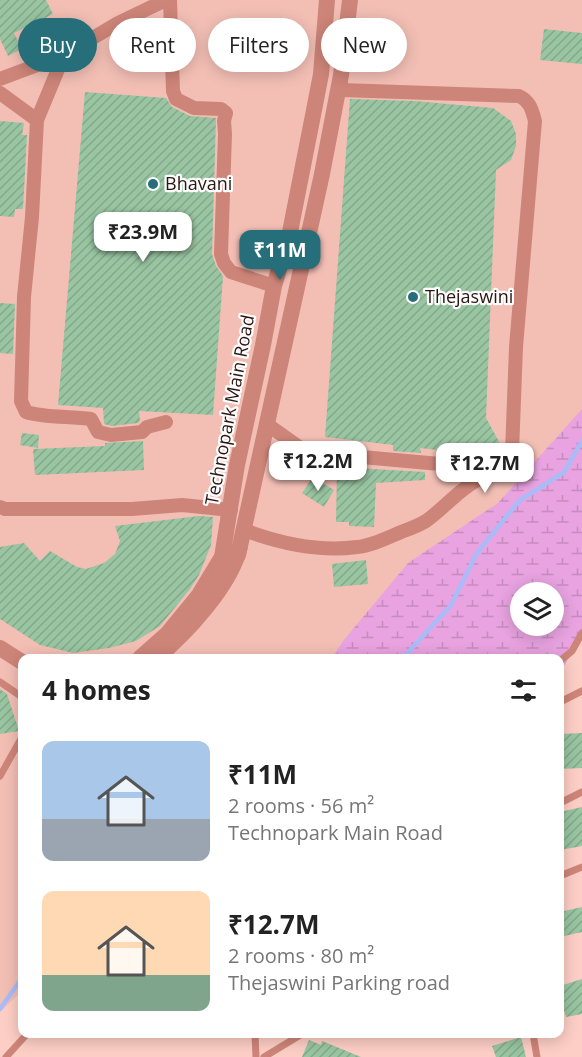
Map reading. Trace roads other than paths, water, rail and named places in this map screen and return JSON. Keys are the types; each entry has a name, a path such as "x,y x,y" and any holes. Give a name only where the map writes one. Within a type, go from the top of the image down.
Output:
{"street":[{"path":"97,35 168,0 173,91 176,99 195,108 221,109 226,113 221,254 224,263 231,273 274,286"},
{"name":"Technopark Main Road","path":"144,654 167,634 199,595 222,557 237,465 274,286 290,232 321,74 327,0"},
{"name":"Technopark Main Road","path":"238,555 322,174 341,75 350,0"},
{"path":"0,79 18,72"},
{"path":"57,72 37,120 32,225 24,297 21,401 26,412 36,416 91,419 98,432 111,435 142,432 147,427 166,422"},
{"path":"244,530 277,541 324,548 358,548 424,522 475,482 504,469 510,462 516,347 535,121 532,110 527,100 519,96 341,90 341,75"},
{"path":"0,93 37,120"},
{"name":"Technopark Main Road","path":"161,654 175,643 215,596 238,555 280,363"},
{"path":"268,425 306,452 440,464 485,477"},
{"path":"0,507 5,509 132,509 182,505 231,510"},
{"path":"0,648 18,659"},
{"path":"0,658 18,667"}],"lane":[{"path":"564,658 572,651 582,633"},
{"path":"0,682 18,694"},
{"path":"564,700 582,691"},
{"path":"0,776 18,744"},
{"path":"564,801 582,792"},
{"path":"564,874 582,867"},
{"path":"6,1057 23,1038"},
{"path":"255,1038 256,1057"},
{"path":"264,1057 295,1038"},
{"path":"534,1038 537,1057"}],"waterway":[{"path":"407,654 451,605 477,553 519,501 564,472 582,441"},
{"path":"0,1009 18,984"}],"place":[{"name":"Bhavani","path":"153,184"},
{"name":"Thejaswini","path":"413,297"}]}
